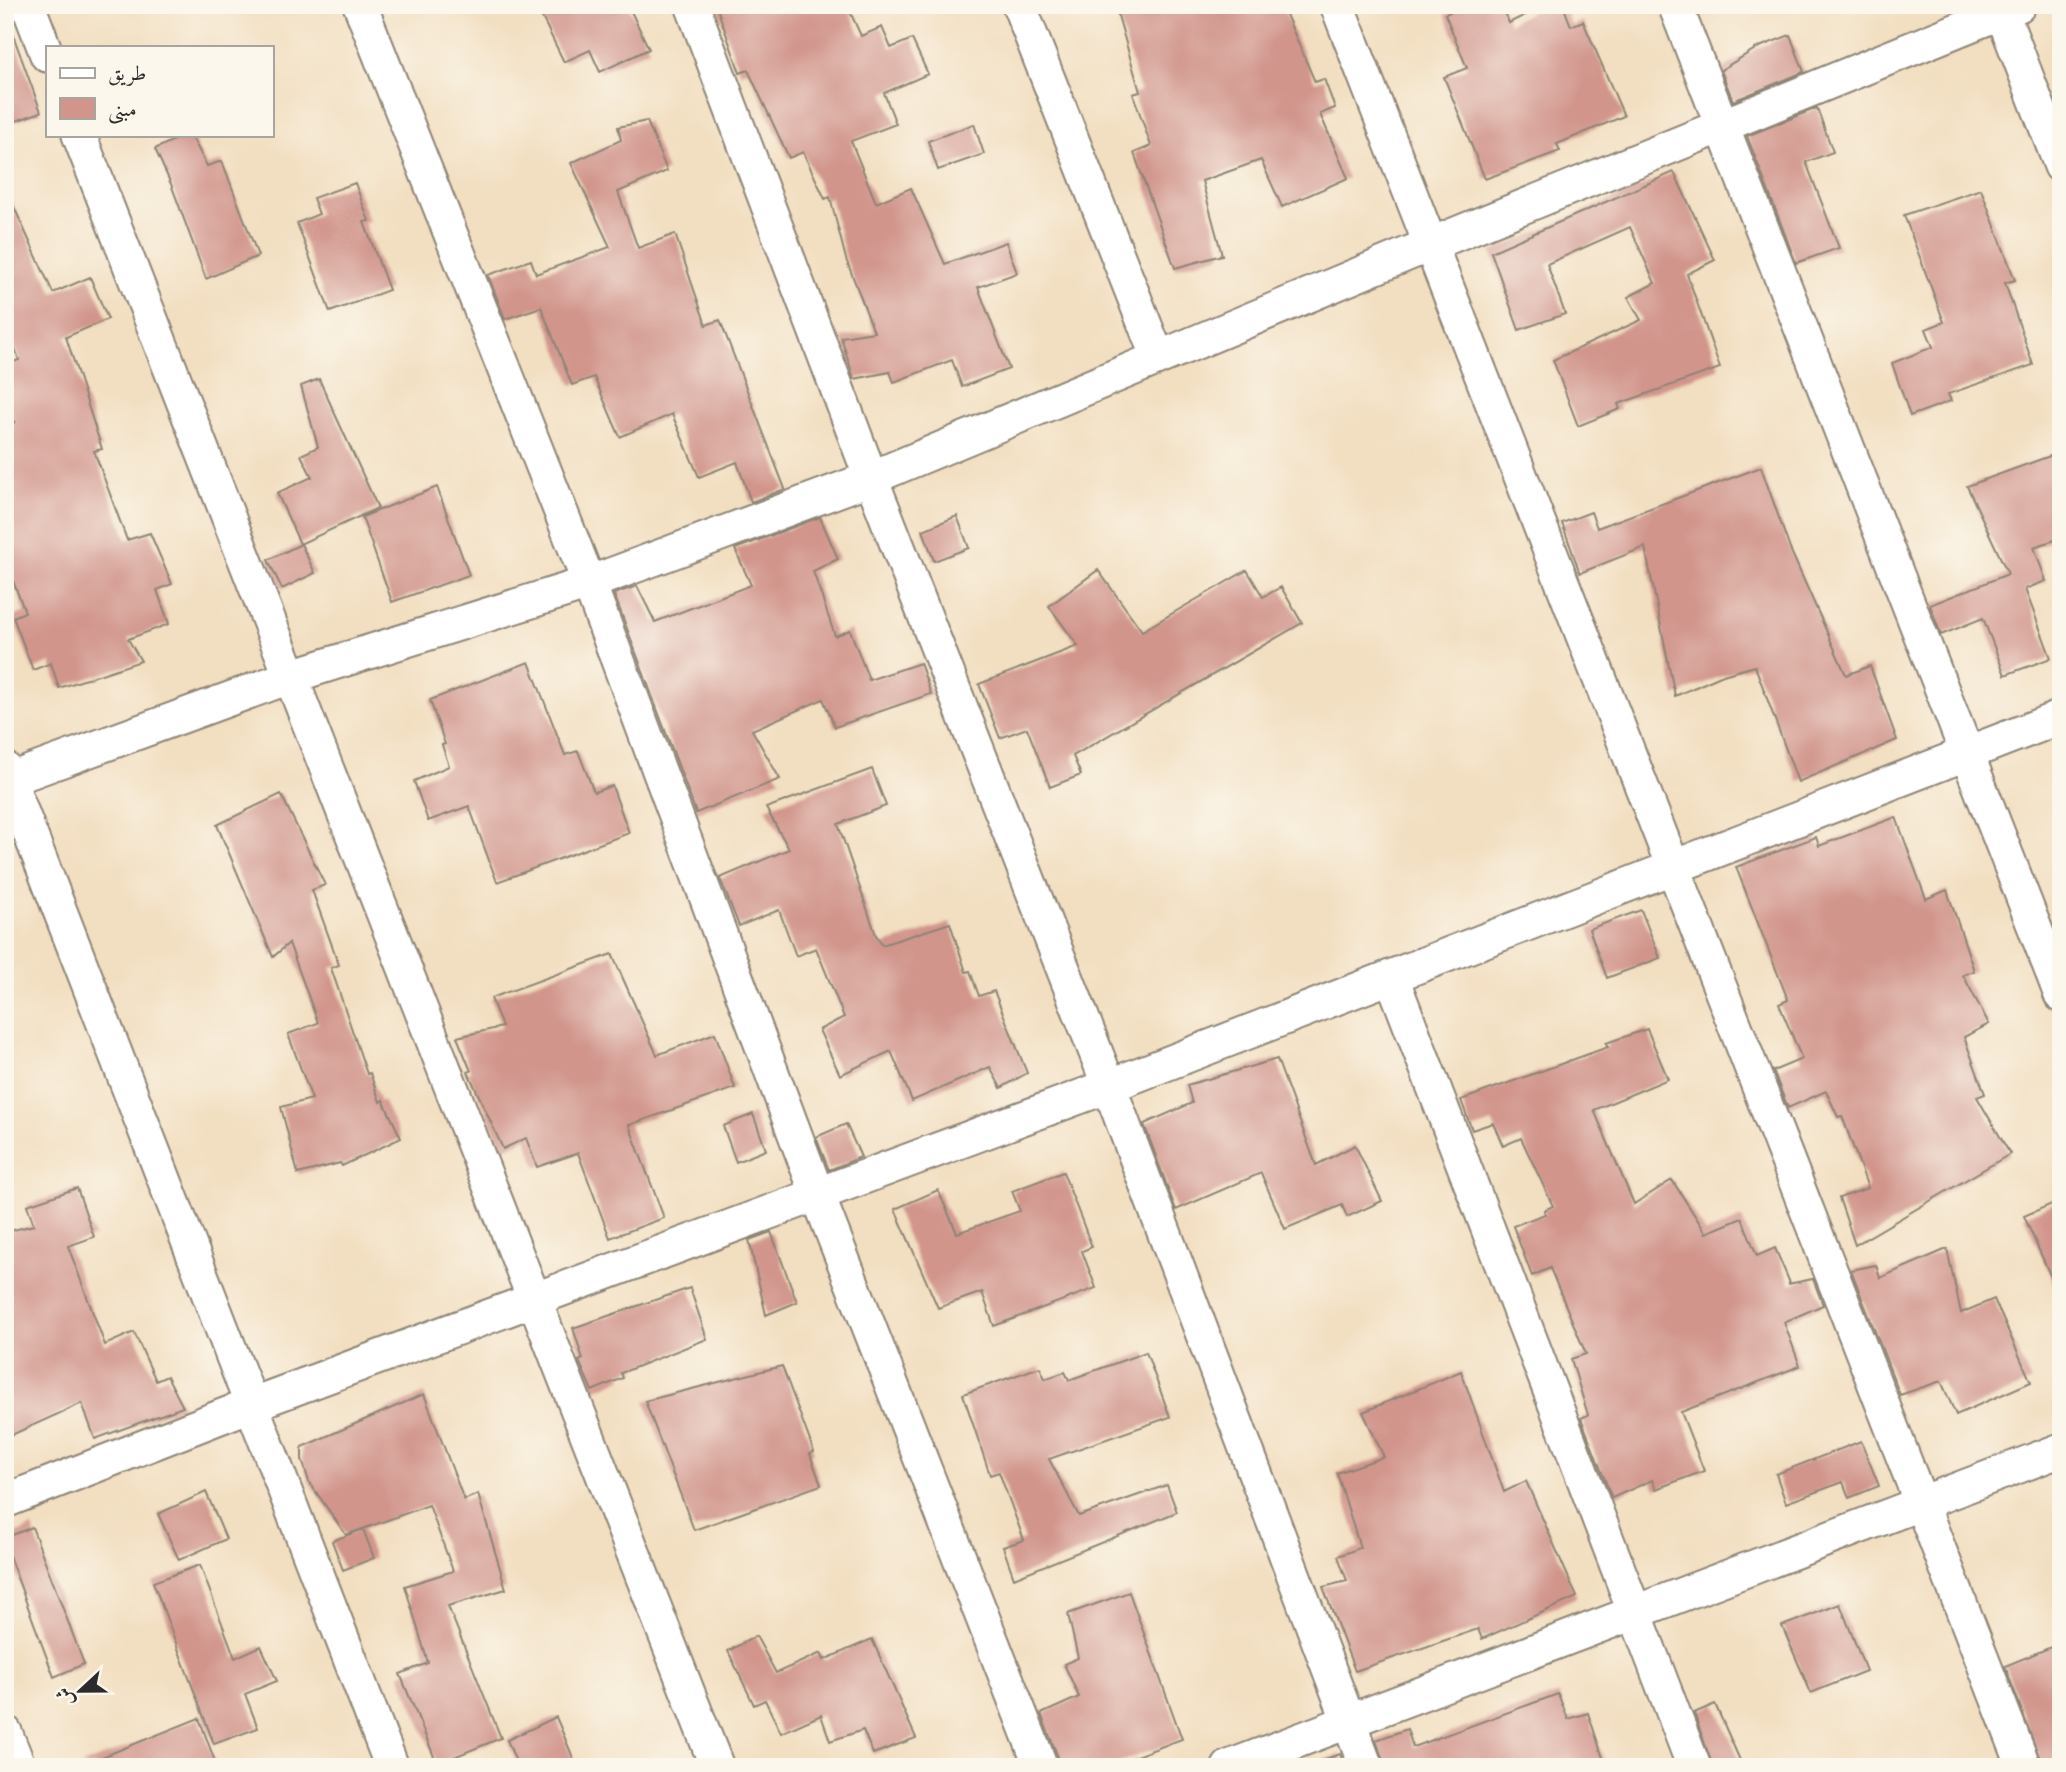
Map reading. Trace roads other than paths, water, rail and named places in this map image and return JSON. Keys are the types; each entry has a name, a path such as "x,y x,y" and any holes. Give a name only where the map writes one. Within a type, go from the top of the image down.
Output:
{"street":[{"path":"28,5 46,52"},
{"path":"360,5 589,583 818,1196 1041,1767"},
{"path":"692,5 871,478 1109,1086 1366,1767"},
{"path":"1019,5 1158,358"},
{"path":"1337,5 1924,1504 2024,1767"},
{"path":"1675,5 2061,995"},
{"path":"392,1767 7,776 292,676 589,583 871,478 2006,7 2061,166"},
{"path":"79,136 536,1300 716,1767"},
{"path":"5,1501 253,1404 1109,1086 2061,717"},
{"path":"1392,978 1694,1767"},
{"path":"1229,1767 2061,1450"},
{"path":"5,1732 19,1767"}]}
